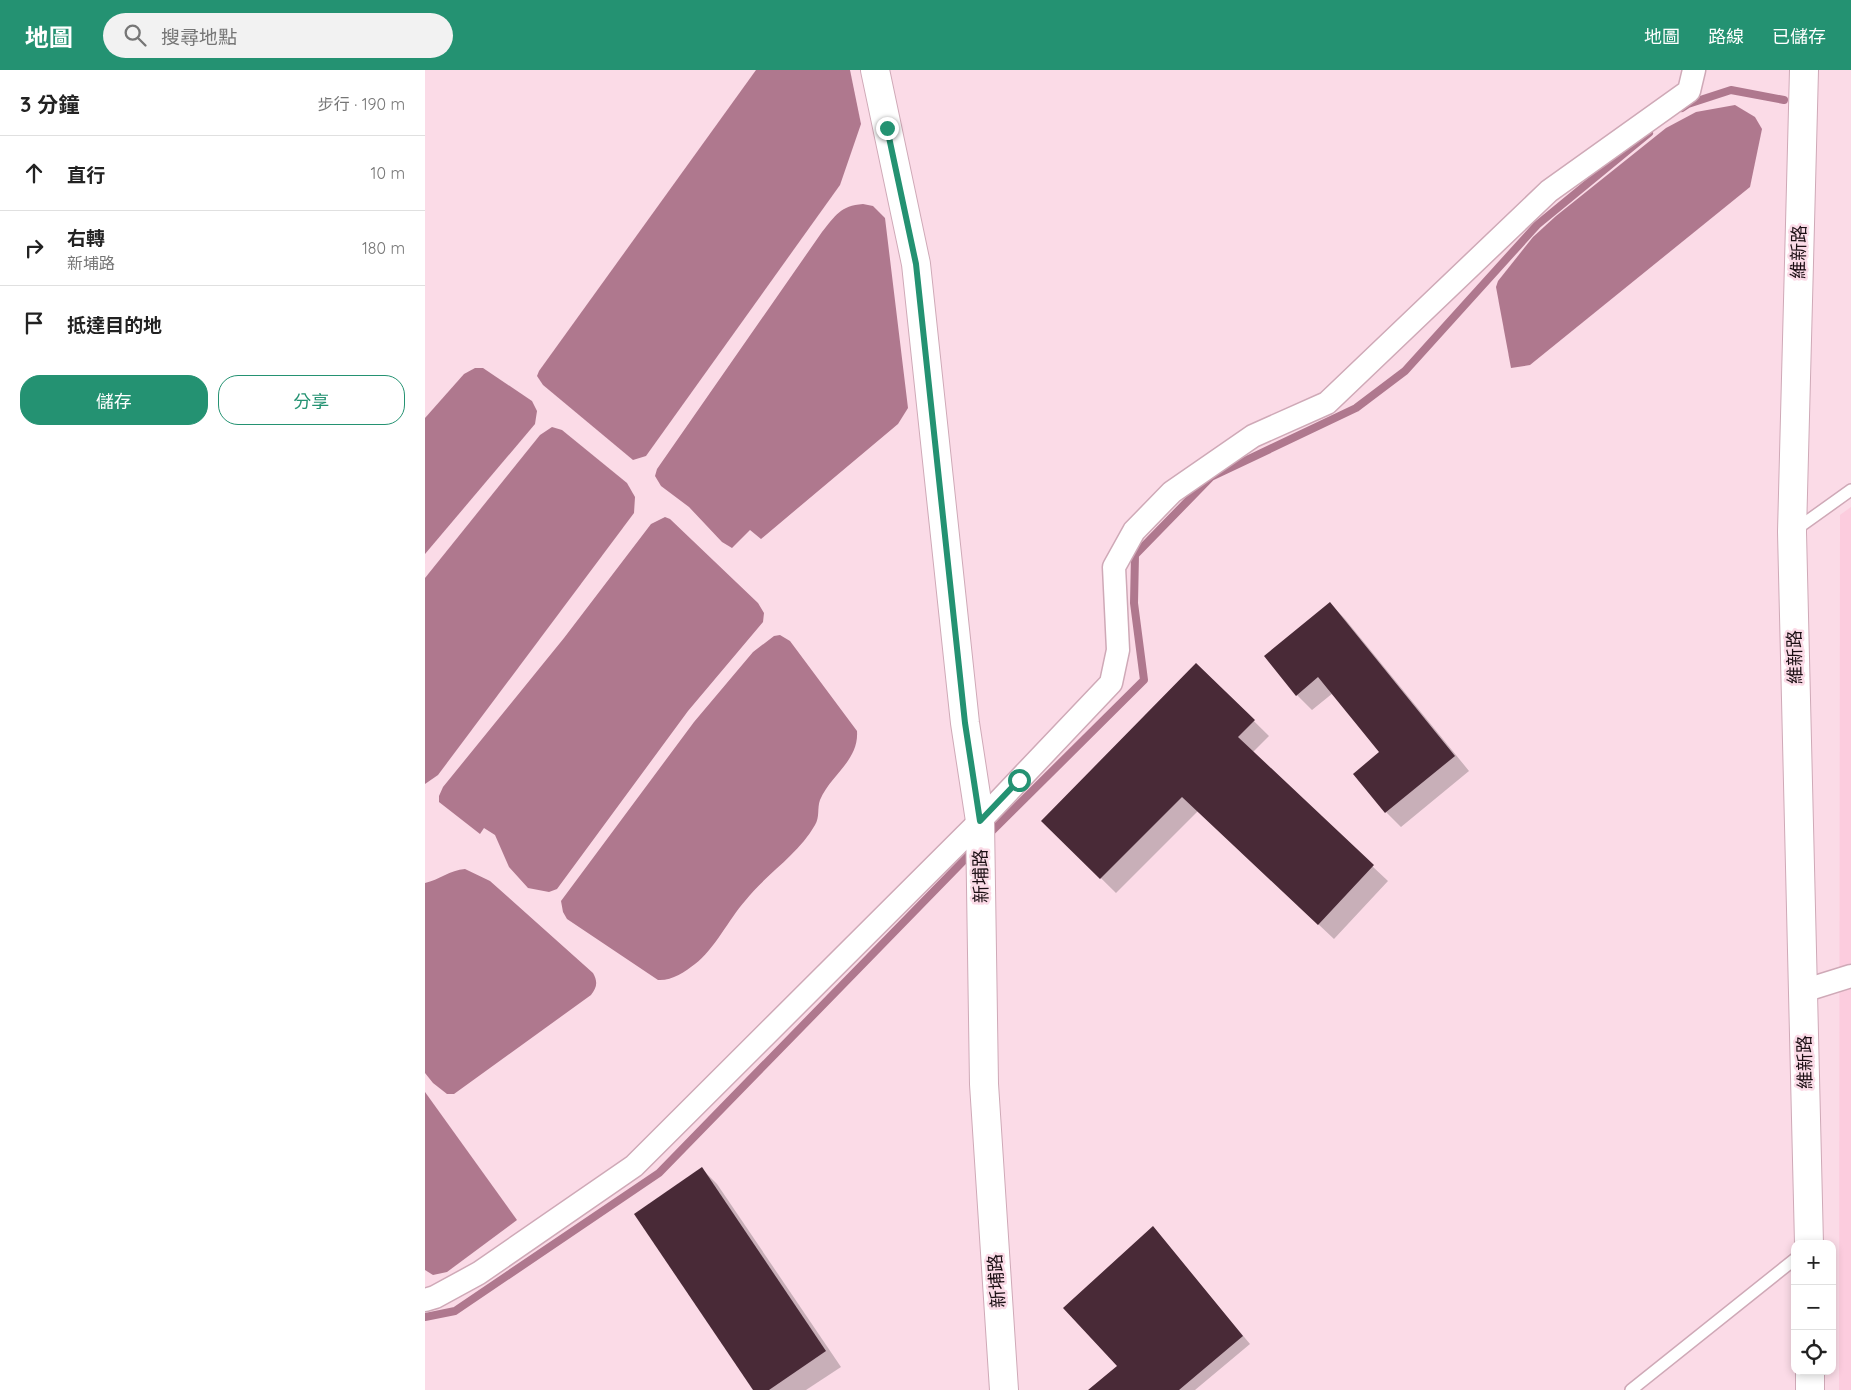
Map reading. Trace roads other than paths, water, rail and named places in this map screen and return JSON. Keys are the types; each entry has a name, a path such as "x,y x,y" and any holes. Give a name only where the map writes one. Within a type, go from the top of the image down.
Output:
{"main road":[{"name":"新埔路","path":"875,70 916,264 965,723 980,821 984,1084 1004,1390"},
{"name":"維新路","path":"1804,70 1792,532 1809,1240"},
{"path":"1810,1375 1810,1390"}],"street":[{"path":"425,1300 435,1297 479,1273 634,1166 980,821 1111,683 1118,650 1114,567 1134,531 1172,492 1253,436 1327,403 1549,191 1689,91 1694,70"},
{"path":"1803,991 1851,976"}],"lane":[{"path":"1792,532 1851,490"},
{"path":"1631,1390 1791,1262"}],"waterway":[{"path":"1682,108 1688,104 1731,90 1784,100"},
{"path":"988,835 1144,680 1134,603 1135,555 1211,477 1356,408 1405,371 1537,225 1649,133"},
{"path":"425,1317 455,1311 659,1173 973,851"}]}
